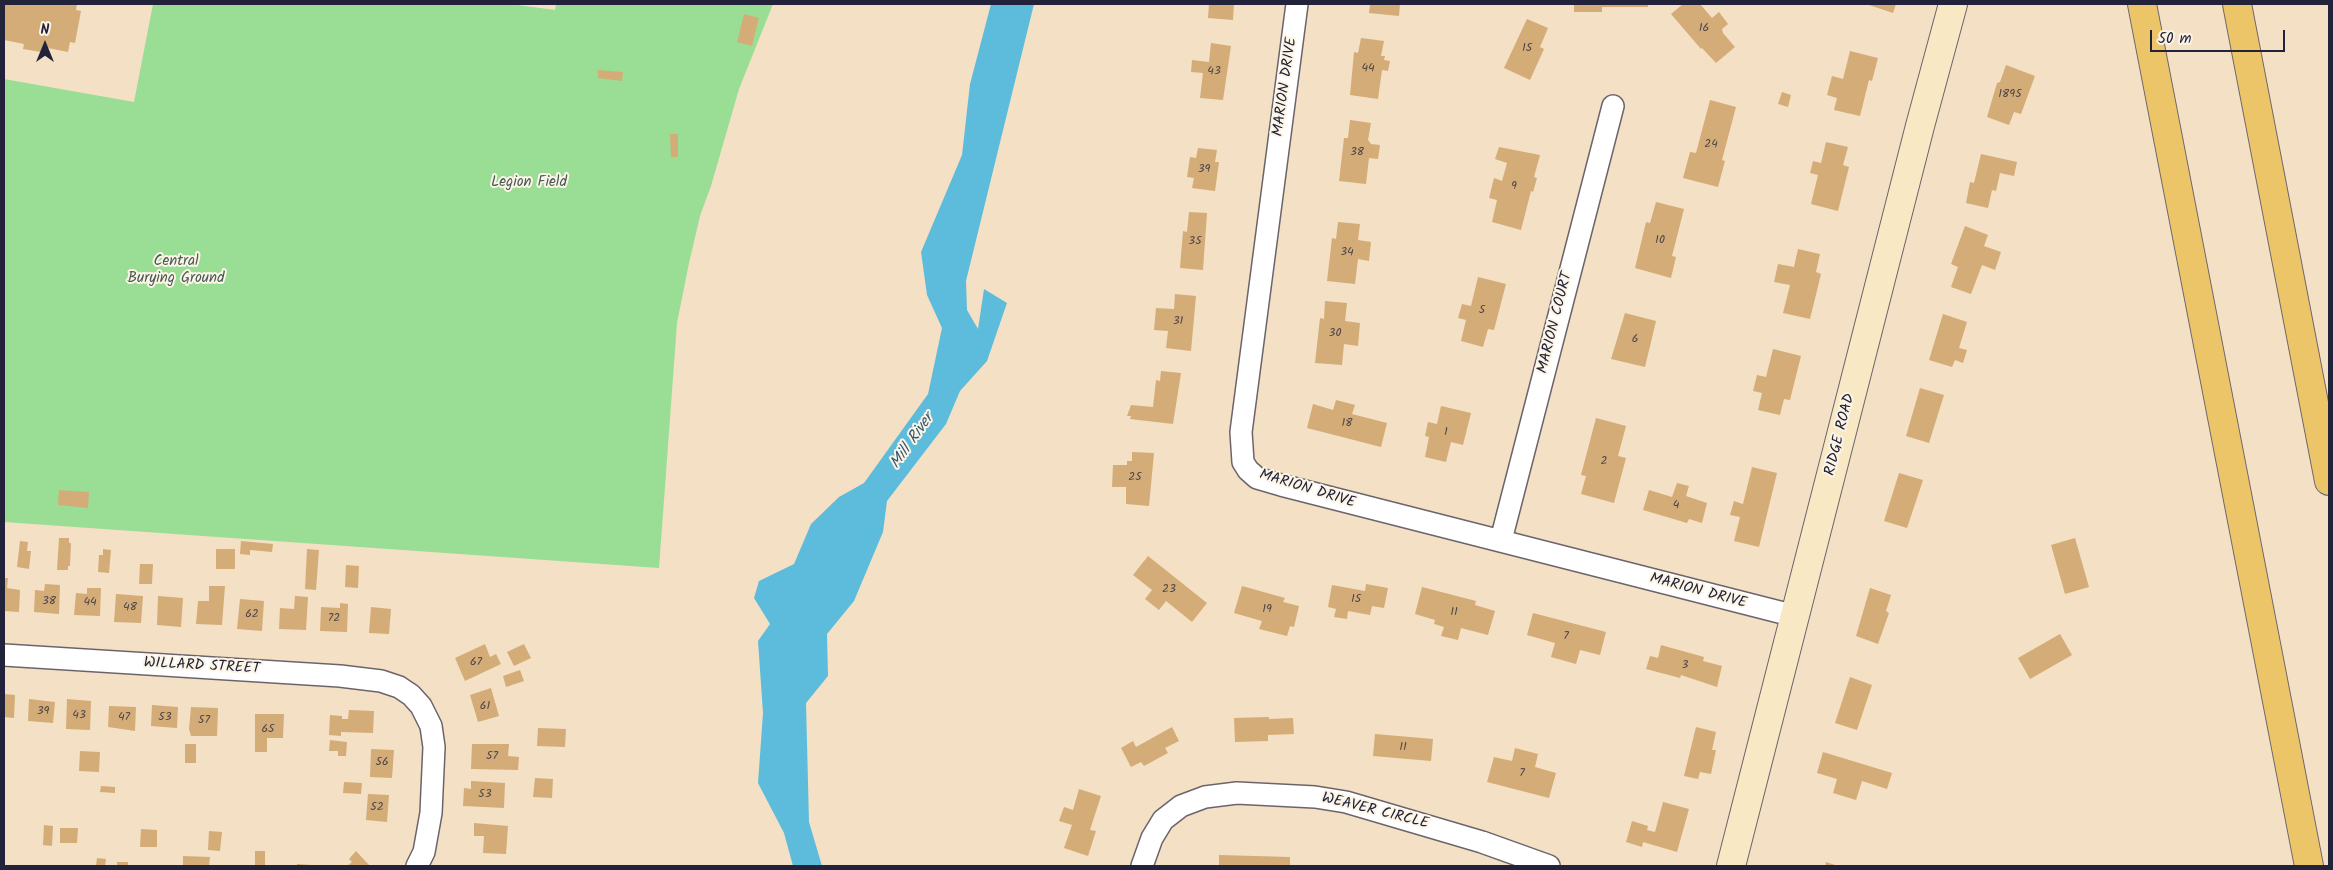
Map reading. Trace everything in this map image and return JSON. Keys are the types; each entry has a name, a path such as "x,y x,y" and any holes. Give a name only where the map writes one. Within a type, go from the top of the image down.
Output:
{"highway":[{"path":"2142,4 2309,866"},
{"path":"2237,4 2329,480"}],"main road":[{"name":"RIDGE ROAD","path":"1731,866 1933,75 1953,4"}],"street":[{"name":"MARION DRIVE","path":"1297,4 1241,432 1243,462 1257,478 1281,485 1795,616"},
{"name":"MARION COURT","path":"1501,540 1612,106"},
{"name":"WILLARD STREET","path":"4,655 340,676 381,681 399,687 411,695 421,706 431,726 434,747 431,813 424,852 418,866"},
{"name":"WEAVER CIRCLE","path":"1142,866 1152,838 1163,820 1181,806 1205,797 1237,794 1296,795 1346,802 1482,842 1549,866"}],"green space":[{"path":"153,4 510,4 555,10 556,4 773,4 739,89 711,186 700,216 689,263 677,323 659,568 4,522 4,79 134,102"}],"water":[{"name":"Mill River","path":"991,4 1034,4 966,281 967,310 978,329 984,289 1007,303 987,361 960,391 946,424 887,501 883,532 854,601 827,634 828,676 806,703 809,822 822,866 793,866 784,833 758,783 763,713 758,641 770,624 754,598 759,581 794,564 811,524 839,497 864,483 928,394 942,328 927,295 921,252 962,155 970,84"}],"building":[{"path":"5,4 77,4 76,10 81,11 75,43 70,42 68,52 48,48 47,53 23,49 24,44 4,40"},
{"path":"1209,4 1234,4 1233,20 1208,18"},
{"path":"1370,4 1400,4 1399,16 1369,13"},
{"path":"1574,4 1648,4 1648,7 1602,7 1602,12 1574,12"},
{"path":"1683,4 1700,4 1712,18 1719,12 1728,24 1722,29 1723,33 1735,47 1716,63 1701,49 1671,14"},
{"path":"1866,4 1896,4 1893,13"},
{"path":"744,14 759,18 752,46 737,42"},
{"path":"1527,19 1548,28 1540,47 1544,49 1530,80 1504,68"},
{"path":"1361,38 1384,41 1381,56 1385,56 1384,60 1390,61 1388,71 1382,70 1378,99 1350,95 1354,52 1358,53"},
{"path":"1211,43 1231,46 1223,100 1200,98 1203,73 1191,72 1192,60 1209,62"},
{"path":"1850,51 1878,58 1872,81 1869,80 1860,116 1834,110 1837,98 1827,95 1832,76 1843,79"},
{"path":"2006,65 2035,76 2021,114 2014,112 2009,125 1987,117 1997,83 2000,82"},
{"path":"598,70 623,72 622,81 598,78"},
{"path":"1782,92 1791,95 1788,107 1778,104"},
{"path":"1710,100 1736,107 1722,160 1725,161 1718,187 1683,178 1690,152 1696,153"},
{"path":"1350,120 1371,123 1368,140 1371,144 1380,145 1378,159 1369,158 1366,184 1339,181 1344,138 1348,138"},
{"path":"670,134 678,134 678,157 671,157"},
{"path":"1826,142 1848,147 1843,165 1849,167 1838,211 1811,204 1818,175 1810,173 1813,161 1821,163"},
{"path":"1499,147 1540,155 1534,177 1537,178 1533,192 1531,191 1521,230 1492,222 1497,200 1489,198 1494,178 1502,181 1507,163 1495,159"},
{"path":"1198,148 1217,150 1215,162 1219,162 1215,191 1192,188 1194,178 1187,177 1190,157 1196,158"},
{"path":"1981,154 2017,162 2014,176 2000,173 1996,191 1992,190 1988,208 1966,203 1970,182 1974,183"},
{"path":"1656,202 1684,209 1672,256 1676,257 1671,278 1635,268 1646,222 1650,223"},
{"path":"1189,212 1207,213 1203,270 1180,268 1183,231 1187,232"},
{"path":"1338,222 1360,224 1358,240 1371,242 1369,261 1358,259 1355,284 1327,281 1332,238 1336,239"},
{"path":"1965,226 1988,235 1984,246 2001,252 1995,270 1982,265 1971,294 1951,287 1958,267 1951,264"},
{"path":"1798,249 1820,254 1816,272 1821,274 1810,319 1783,313 1790,285 1774,282 1778,264 1794,267"},
{"path":"1478,277 1506,284 1494,330 1488,329 1483,347 1461,341 1466,320 1458,318 1462,304 1471,306"},
{"path":"1175,294 1196,296 1191,351 1166,348 1168,331 1154,330 1156,308 1174,309"},
{"path":"1325,301 1347,303 1345,321 1360,323 1358,346 1344,344 1342,365 1315,363 1320,318 1324,319"},
{"path":"1625,313 1656,321 1645,367 1611,359"},
{"path":"1943,314 1967,322 1959,348 1967,350 1963,363 1955,360 1952,367 1929,360"},
{"path":"1773,349 1801,356 1790,400 1784,399 1780,415 1758,410 1762,393 1753,391 1757,375 1766,377"},
{"path":"1161,371 1181,373 1173,424 1130,419 1131,416 1127,416 1131,405 1153,407 1156,380 1160,381"},
{"path":"1920,388 1944,395 1929,443 1906,436"},
{"path":"1336,400 1355,405 1352,414 1387,423 1381,447 1307,428 1313,404 1333,410"},
{"path":"1441,406 1471,413 1463,445 1451,442 1446,462 1425,457 1429,437 1425,436 1428,422 1437,424"},
{"path":"1596,418 1626,426 1618,456 1626,458 1614,503 1581,494 1586,476 1581,475"},
{"path":"1132,452 1154,453 1149,506 1126,504 1126,487 1112,487 1113,465 1127,465 1127,461 1132,461"},
{"path":"1752,467 1777,473 1759,547 1734,541 1740,517 1730,515 1734,501 1743,504"},
{"path":"1899,473 1923,480 1907,528 1884,521"},
{"path":"1677,483 1689,486 1686,496 1707,503 1702,523 1689,519 1687,523 1643,510 1649,490 1672,497"},
{"path":"59,490 89,492 88,508 58,505"},
{"path":"59,538 69,538 69,543 71,543 70,566 68,566 68,570 57,570"},
{"path":"2075,538 2089,587 2065,594 2051,545"},
{"path":"20,541 28,542 27,551 31,551 29,569 17,567"},
{"path":"241,541 273,544 272,552 250,550 250,555 240,554"},
{"path":"103,549 111,550 109,573 98,572 99,555 103,555"},
{"path":"216,549 235,549 235,569 216,569"},
{"path":"307,549 319,550 316,590 305,589"},
{"path":"1148,556 1207,603 1192,622 1166,601 1159,610 1145,599 1152,590 1133,575"},
{"path":"140,564 153,564 152,584 139,584"},
{"path":"346,565 359,566 358,588 345,587"},
{"path":"4,578 8,578 7,588 20,590 19,612 4,611"},
{"path":"45,584 60,585 59,614 34,612 35,590 44,591"},
{"path":"1366,584 1388,588 1384,608 1372,606 1370,615 1348,611 1347,619 1334,617 1336,609 1328,607 1332,585 1365,591"},
{"path":"209,586 225,586 222,625 196,624 198,601 209,601"},
{"path":"1242,586 1285,598 1283,602 1299,606 1294,627 1290,626 1287,636 1259,629 1262,621 1234,613"},
{"path":"1422,587 1476,601 1475,605 1495,611 1488,635 1461,628 1458,640 1441,636 1444,627 1434,624 1435,620 1415,614"},
{"path":"87,588 101,588 100,616 74,615 76,593 87,594"},
{"path":"1870,588 1891,595 1886,611 1889,613 1878,644 1856,636"},
{"path":"116,594 143,596 141,623 114,622"},
{"path":"158,596 183,598 181,627 157,625"},
{"path":"295,596 308,597 306,630 279,629 280,608 294,609"},
{"path":"240,599 264,601 262,631 237,629"},
{"path":"340,603 348,604 347,632 320,631 321,607 340,608"},
{"path":"371,607 391,609 389,634 369,633"},
{"path":"1533,613 1606,632 1600,655 1580,650 1576,664 1551,657 1555,643 1527,635"},
{"path":"2060,634 2072,655 2030,679 2018,658"},
{"path":"485,644 490,657 496,654 501,664 465,681 455,658"},
{"path":"524,644 531,658 514,666 507,652"},
{"path":"1661,645 1704,657 1703,661 1722,666 1717,687 1681,675 1680,678 1646,669 1650,656 1658,658"},
{"path":"520,670 524,681 506,687 503,676"},
{"path":"1850,677 1872,685 1857,730 1835,723"},
{"path":"491,688 499,716 478,722 470,695"},
{"path":"4,694 15,695 14,718 4,717"},
{"path":"29,699 55,702 53,723 28,721"},
{"path":"67,699 91,701 90,730 66,729"},
{"path":"152,705 178,707 177,728 151,726"},
{"path":"109,706 136,707 135,731 108,727"},
{"path":"191,707 218,708 217,736 191,736 189,729"},
{"path":"349,710 374,711 373,733 341,732 341,736 329,735 330,715 342,716 342,719 348,719"},
{"path":"255,714 284,714 283,738 267,738 267,752 255,752"},
{"path":"1269,717 1269,719 1293,718 1294,734 1268,735 1268,741 1235,742 1234,718"},
{"path":"1172,727 1179,741 1165,748 1168,753 1144,766 1141,762 1131,767 1121,748 1133,741 1136,747"},
{"path":"1696,727 1716,732 1712,750 1716,750 1711,774 1700,772 1698,779 1684,776"},
{"path":"538,728 566,729 565,747 537,746"},
{"path":"1375,734 1433,739 1431,761 1373,756"},
{"path":"330,740 347,742 346,756 338,756 338,751 329,751"},
{"path":"185,744 196,744 196,763 185,763"},
{"path":"472,744 509,744 508,756 519,757 518,770 471,769"},
{"path":"1515,748 1538,754 1535,767 1556,773 1549,798 1487,782 1494,757 1512,761"},
{"path":"371,749 394,750 392,778 370,777"},
{"path":"80,751 100,752 99,772 79,771"},
{"path":"1823,752 1892,773 1887,789 1862,781 1856,800 1833,793 1837,779 1817,773"},
{"path":"535,778 553,779 552,798 533,797"},
{"path":"471,781 505,783 504,808 463,806 464,788 471,789"},
{"path":"344,782 362,783 361,794 343,793"},
{"path":"101,786 115,787 115,793 100,792"},
{"path":"1079,789 1101,796 1090,830 1096,831 1088,856 1064,848 1072,825 1059,821 1064,807 1073,810"},
{"path":"368,794 389,795 387,822 366,820"},
{"path":"1663,802 1689,809 1677,852 1643,842 1642,847 1626,842 1632,821 1648,826 1647,830 1655,832"},
{"path":"474,823 508,826 506,854 483,853 484,836 474,836"},
{"path":"44,825 53,826 52,846 43,845"},
{"path":"60,828 78,828 77,843 60,843"},
{"path":"141,829 157,830 157,847 140,847"},
{"path":"209,831 222,832 220,851 208,850"},
{"path":"255,851 265,851 265,866 255,866"},
{"path":"356,851 370,866 347,866 352,862 349,859"},
{"path":"1219,855 1290,857 1290,866 1219,866"},
{"path":"183,856 210,857 209,866 183,866"},
{"path":"97,858 106,859 105,866 96,866"},
{"path":"117,862 128,862 128,866 117,866"},
{"path":"1826,862 1838,866 1825,866"},
{"path":"297,864 313,865 313,866 297,866"}],"park label":[{"name":"Legion Field","path":"529,183"},
{"name":"Central Burying Ground","path":"176,270"}]}
